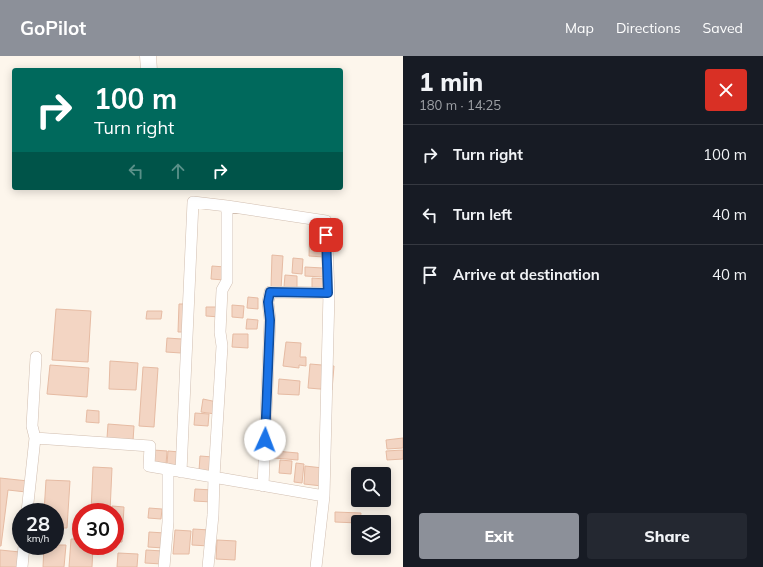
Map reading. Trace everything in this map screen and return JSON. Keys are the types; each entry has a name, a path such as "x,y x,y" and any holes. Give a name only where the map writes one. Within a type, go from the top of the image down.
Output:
{"street":[{"path":"148,56 149,68"},
{"path":"181,472 193,202 326,221 328,293 324,496 316,567"},
{"path":"208,567 213,515 222,346 220,332 222,290 227,281 227,206"},
{"path":"263,486 270,320 268,302 270,292 328,293"},
{"path":"28,503 35,438 32,426 36,357"},
{"path":"35,438 150,446 150,466 324,496"},
{"path":"164,567 168,522 168,469"},
{"path":"22,567 23,555"}],"building":[{"path":"310,227 326,228 324,257 309,256"},
{"path":"272,255 283,256 281,289 271,288"},
{"path":"293,258 303,259 302,274 292,273"},
{"path":"212,266 225,267 224,280 211,279"},
{"path":"305,267 323,268 323,277 305,276"},
{"path":"285,275 297,276 297,288 284,287"},
{"path":"312,278 325,279 325,292 312,291"},
{"path":"248,297 258,298 258,309 247,308"},
{"path":"179,304 193,304 192,332 178,332"},
{"path":"232,305 244,306 243,318 232,317"},
{"path":"206,307 220,307 220,317 206,316"},
{"path":"56,309 91,311 88,362 52,360"},
{"path":"147,311 162,311 161,319 146,319"},
{"path":"247,319 258,320 257,329 246,329"},
{"path":"233,334 248,334 248,348 232,347"},
{"path":"167,338 182,339 181,353 166,352"},
{"path":"286,342 301,343 300,357 306,357 306,366 299,365 299,368 283,366"},
{"path":"110,361 138,363 136,390 109,389"},
{"path":"310,364 334,366 332,390 308,388"},
{"path":"50,365 89,368 87,397 47,394"},
{"path":"143,367 158,368 154,427 139,426"},
{"path":"279,379 300,381 299,395 278,394"},
{"path":"203,399 217,402 215,414 201,412"},
{"path":"87,410 99,411 99,423 86,422"},
{"path":"195,413 209,414 208,426 194,425"},
{"path":"108,424 134,426 133,441 107,438"},
{"path":"403,438 403,448 387,449 386,440"},
{"path":"153,450 167,451 166,465 152,464"},
{"path":"403,450 403,459 387,460 386,451"},
{"path":"168,451 180,452 179,465 167,464"},
{"path":"275,451 298,453 298,460 274,458"},
{"path":"200,456 213,457 212,471 199,471"},
{"path":"280,460 292,461 291,474 279,473"},
{"path":"296,463 304,464 302,483 294,482"},
{"path":"305,466 323,468 322,486 304,484"},
{"path":"93,467 112,468 110,503 91,503"},
{"path":"0,478 28,481 26,492 8,490 1,546 0,546"},
{"path":"46,480 70,481 67,528 64,528 64,503 45,503"},
{"path":"195,489 213,490 212,502 194,501"},
{"path":"149,508 162,509 161,519 148,518"},
{"path":"335,512 361,513 361,515 351,515 351,523 335,522"},
{"path":"193,529 210,530 209,546 192,545"},
{"path":"175,530 191,531 189,554 173,554"},
{"path":"149,532 165,533 164,548 148,547"},
{"path":"72,539 72,555 93,555 92,567 69,567"},
{"path":"217,540 236,541 235,560 216,559"},
{"path":"64,545 66,545 64,567 43,567 44,555 64,555"},
{"path":"0,550 12,551 12,555 20,555 19,567 0,567"},
{"path":"146,550 163,551 162,564 145,563"},
{"path":"124,553 138,554 137,567 117,567 118,555 124,555"}],"route":[{"path":"265,440 270,320 268,302 270,292 328,293 326,235"}]}
